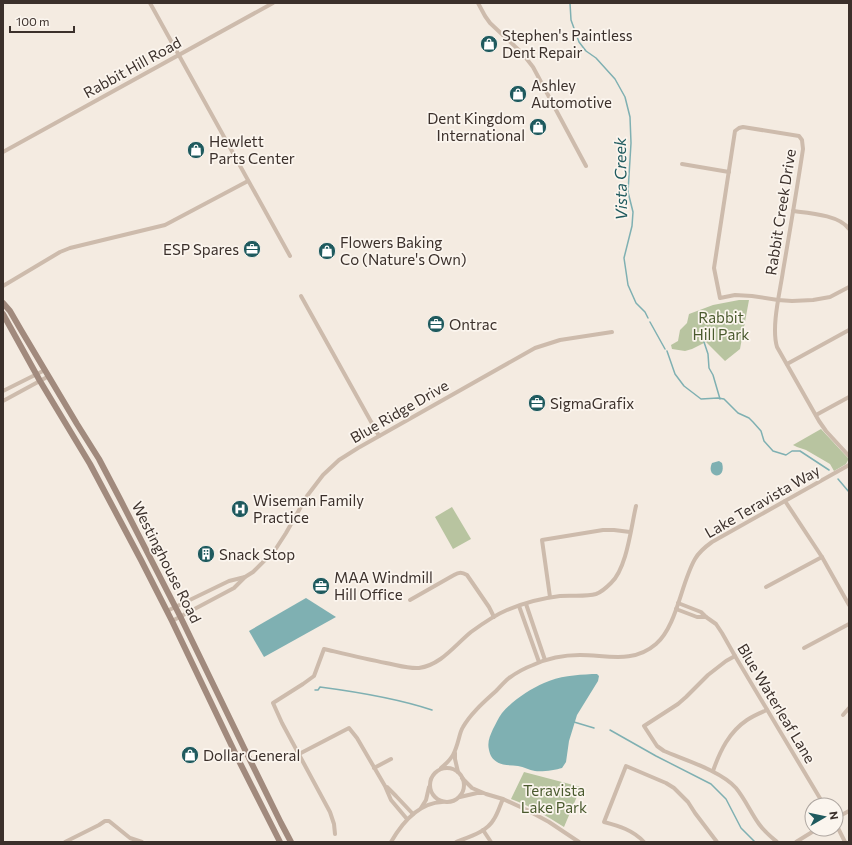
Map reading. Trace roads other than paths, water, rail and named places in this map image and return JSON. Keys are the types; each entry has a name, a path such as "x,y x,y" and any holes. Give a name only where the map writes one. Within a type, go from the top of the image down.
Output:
{"main road":[{"name":"Westinghouse Road","path":"3,303 10,311 102,466 176,607 244,750 291,842"},
{"name":"Westinghouse Road","path":"3,314 40,381 90,464 141,560 280,842"}],"street":[{"path":"150,3 290,256"},
{"name":"Rabbit Hill Road","path":"3,152 273,3"},
{"path":"478,3 490,23 527,58 586,166"},
{"name":"Rabbit Creek Drive","path":"778,300 752,296 720,298 714,268 735,131 743,127 799,136 802,140 803,149 778,300 774,333 775,340 777,347 826,431 849,456"},
{"path":"682,164 729,172"},
{"path":"3,286 60,252 70,248 166,225 248,181"},
{"path":"793,211 827,216 848,227 849,230"},
{"path":"778,300 813,300 830,297 849,287"},
{"path":"301,296 379,436"},
{"path":"787,364 849,330"},
{"name":"Blue Ridge Drive","path":"172,621 234,588 245,577 253,572 274,550 286,533 307,496 323,475 339,460 535,348 560,340 612,332"},
{"path":"3,391 45,370"},
{"path":"3,401 49,376"},
{"path":"816,415 849,397"},
{"name":"Lake Teravista Way","path":"441,768 449,761 455,751 462,728 471,716 508,679 539,662 551,658 566,655 632,657 648,650 657,644 670,624 691,567 703,549 712,542 849,465"},
{"path":"785,501 822,557 849,605"},
{"path":"335,834 334,824 330,812 282,723 273,703 314,676 324,649 404,667 424,667 436,662 472,632 506,610 560,596 597,594 617,576 624,558 636,506"},
{"path":"550,598 542,540 603,530 630,532"},
{"path":"766,587 822,557"},
{"path":"410,600 462,572 467,575 489,607 494,617"},
{"name":"Blue Ridge Drive","path":"167,611 228,581 245,577"},
{"name":"Blue Waterleaf Lane","path":"678,603 696,609 716,624 819,797"},
{"path":"526,604 545,660"},
{"path":"519,606 539,662"},
{"path":"676,609 697,617 706,617"},
{"path":"804,648 849,624"},
{"path":"735,656 721,664 678,704 644,726 664,752 713,772 721,776 735,787 759,825 776,842"},
{"path":"843,715 849,708"},
{"path":"713,772 720,753 736,728 747,720 767,710"},
{"path":"300,754 349,728 357,738 385,786 391,800 406,819"},
{"name":"Lake Teravista Way","path":"455,751 458,772"},
{"path":"374,768 390,759"},
{"path":"644,842 634,833 604,822 626,766 666,783 674,788 688,802 717,842"},
{"path":"421,808 426,800 430,780 433,775 441,768 450,768 458,772 472,788 503,799 549,822 579,842"},
{"path":"458,798 461,795 464,786 462,778"},
{"path":"430,785 430,790 436,799 446,802"},
{"path":"385,786 413,814"},
{"path":"391,842 406,819 421,808 433,803 450,802 464,795 477,793 486,794"},
{"path":"456,842 474,835 486,828 493,821 503,799"},
{"path":"65,842 105,821 109,821 130,838 142,842"},
{"path":"483,830 491,842"},
{"path":"73,838 77,842"}],"water":[{"path":"719,461 722,463 722,473 719,475 713,474 711,472 712,463"},
{"path":"306,598 336,617 264,657 249,631"},
{"path":"597,674 599,676 598,681 577,715 569,741 566,762 562,768 549,771 535,771 518,766 502,764 493,758 488,747 490,737 501,715 511,704 527,692 550,681 568,676"}],"waterway":[{"name":"Vista Creek","path":"570,3 571,20 579,42 586,51 596,58 615,79 625,97 630,117 631,143 628,192 633,212 632,226 624,258 628,285 636,303 645,312 648,318"},
{"name":"Vista Creek","path":"650,322 665,349"},
{"path":"704,342 708,354 709,368 713,375 720,399"},
{"name":"Vista Creek","path":"667,351 675,374 684,386 701,399 724,399 738,413 749,418 753,422 761,431 764,441 773,451 786,455 792,451 800,451 829,470"},
{"name":"Vista Creek","path":"838,479 849,492"},
{"path":"315,690 318,690 320,687 363,693 405,702 432,710"},
{"path":"574,722 594,728"},
{"path":"610,730 656,756 711,784 726,799 741,828 755,842"}],"place":[{"name":"Stephen's Paintless Dent Repair","path":"489,44"},
{"name":"Ashley Automotive","path":"518,94"},
{"name":"Dent Kingdom International","path":"538,127"},
{"name":"Hewlett Parts Center","path":"196,150"},
{"name":"ESP Spares","path":"252,249"},
{"name":"Flowers Baking Co (Nature's Own)","path":"327,251"},
{"name":"Ontrac","path":"436,324"},
{"name":"SigmaGrafix","path":"537,403"},
{"name":"Wiseman Family Practice","path":"240,509"},
{"name":"Snack Stop","path":"206,554"},
{"name":"MAA Windmill Hill Office","path":"321,586"},
{"name":"Dollar General","path":"190,755"}],"park label":[{"name":"Rabbit Hill Park","path":"721,326"},
{"name":"Teravista Lake Park","path":"554,798"}]}
